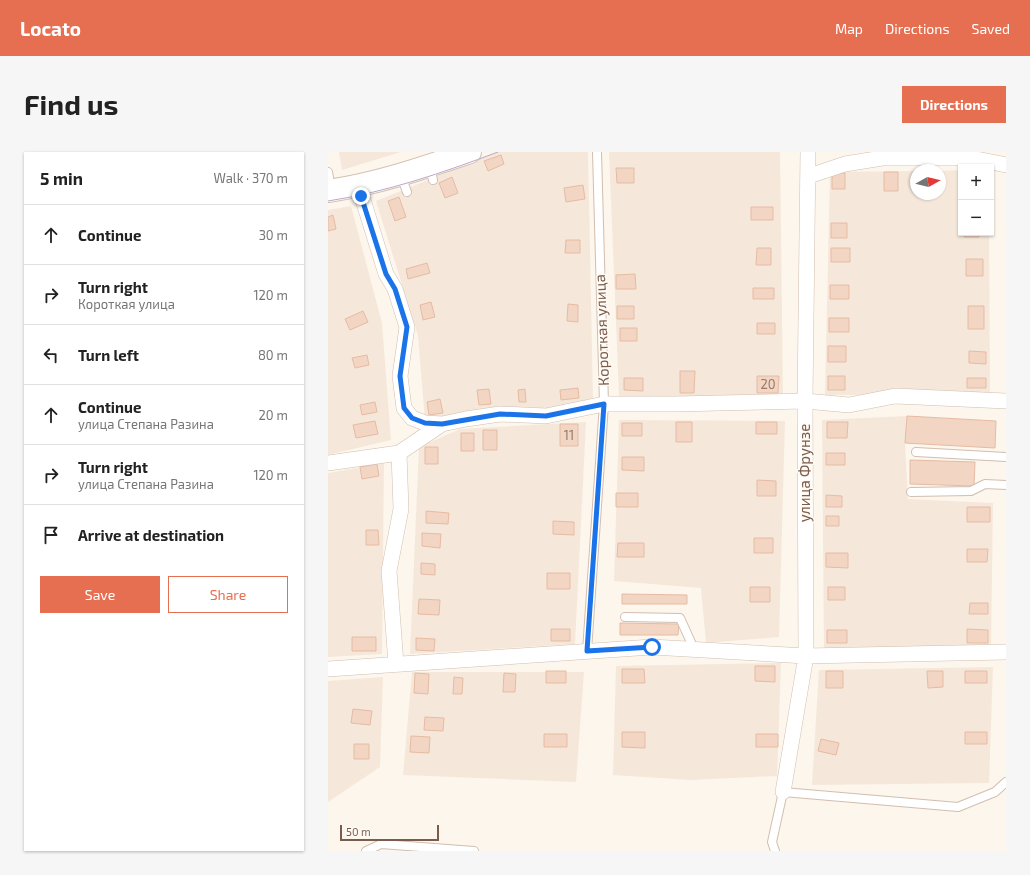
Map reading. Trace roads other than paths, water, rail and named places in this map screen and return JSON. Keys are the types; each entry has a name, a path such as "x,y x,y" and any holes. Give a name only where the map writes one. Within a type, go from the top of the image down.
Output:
{"main road":[{"path":"329,185 359,186 404,184 431,173 470,152"}],"street":[{"name":"улица Фрунзе","path":"783,792 806,656 805,401 809,176 808,152"},
{"path":"809,176 845,164 882,158 971,158 1006,165"},
{"path":"359,186 386,274 395,289 407,327 400,376 404,408 412,418 425,423 442,424 500,414 546,416 604,404 805,401 849,404 895,396 1006,401"},
{"path":"328,463 399,453 442,424"},
{"path":"396,664 389,571 401,509 399,453"},
{"path":"328,669 652,647 806,656 1006,652"}],"lane":[{"name":"Короткая улица","path":"587,651 604,404 596,152"},
{"path":"916,452 1006,457"},
{"path":"911,492 971,491 985,484 1006,485"},
{"path":"625,617 680,618 694,649"},
{"path":"775,851 772,842 783,792 958,807 995,792 1006,782"},
{"path":"366,851 381,844 474,851"}],"tram line":[{"path":"328,201 372,192 414,181 498,152"}]}
